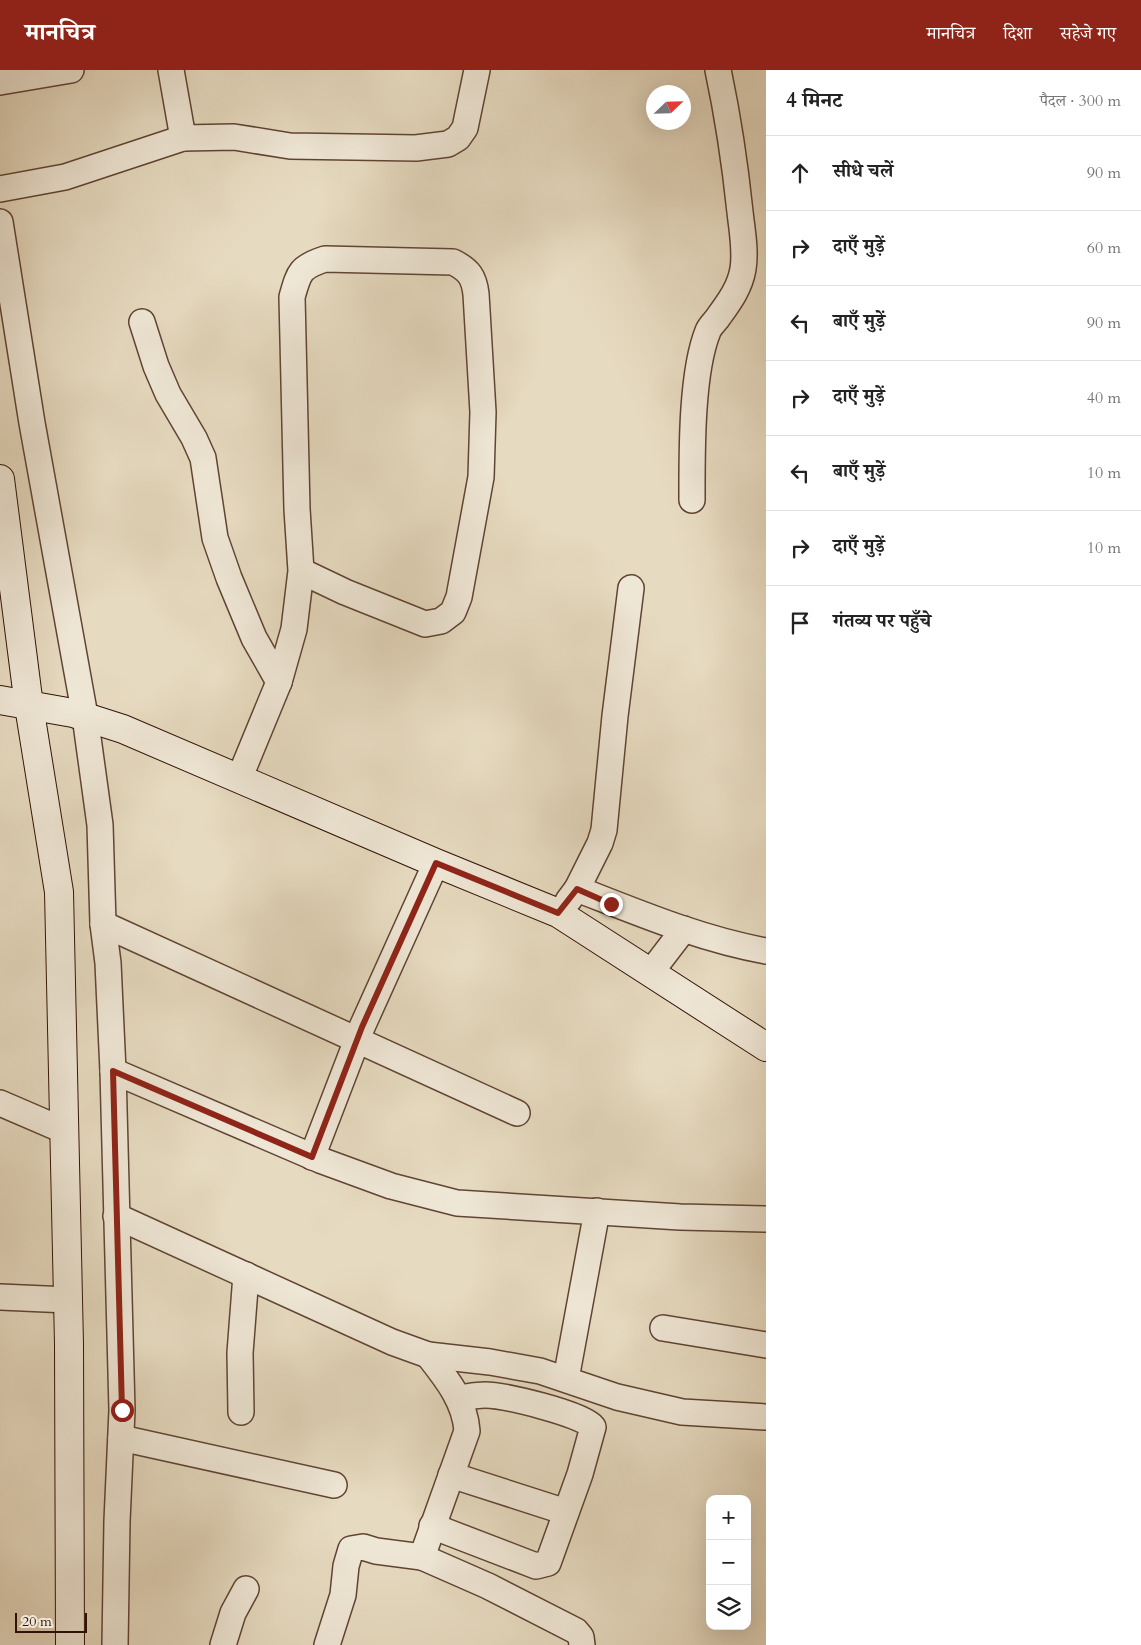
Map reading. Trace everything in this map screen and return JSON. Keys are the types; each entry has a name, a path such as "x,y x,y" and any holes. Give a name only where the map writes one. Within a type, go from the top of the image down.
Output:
{"street":[{"path":"0,82 71,70"},
{"path":"171,70 183,138"},
{"path":"0,189 65,177 183,138 234,137 290,146 416,148 448,144 458,138 465,128 477,70"},
{"path":"692,500 692,453 702,354 708,330 736,291 743,268 743,234 737,180 730,127 718,70"},
{"path":"0,222 32,423 59,711 59,892 68,1300 70,1645"},
{"path":"239,779 279,682 294,629 301,571 296,509 292,297 298,276 306,265 325,259 453,262 466,269 475,280 483,412 481,468 460,597 453,612 441,621 425,624 345,592 301,571"},
{"path":"142,322 156,366 168,394 194,438 203,458 215,538 229,578 254,638 279,682"},
{"path":"0,479 59,711 100,824 102,924 108,963 113,1071 122,1410 117,1521 115,1645"},
{"path":"558,913 577,889 600,843 604,830 615,716 632,588"},
{"path":"0,700 59,711 123,730 558,913 766,1047"},
{"path":"312,1157 357,1040 436,863"},
{"path":"577,889 684,929 766,951"},
{"path":"102,924 257,992 517,1113"},
{"path":"651,972 684,929"},
{"path":"113,1071 312,1157 391,1186 457,1202 680,1217 766,1219"},
{"path":"0,1103 65,1131"},
{"path":"566,1379 597,1211"},
{"path":"116,1216 392,1342 428,1355 540,1370 617,1397 682,1412 766,1417"},
{"path":"241,1412 240,1353 246,1275"},
{"path":"0,1297 68,1300"},
{"path":"663,1328 766,1345"},
{"path":"422,1557 468,1431 466,1418 450,1382 428,1355"},
{"path":"432,1526 536,1566 548,1563 554,1550 594,1427 585,1420 522,1400 486,1394 458,1398"},
{"path":"121,1438 334,1485"},
{"path":"451,1475 566,1512"},
{"path":"327,1645 343,1595 346,1566 351,1549 363,1547 376,1551 422,1557 488,1586 576,1632 581,1637 582,1645"},
{"path":"223,1645 226,1631 246,1589"}],"route":[{"path":"122,1410 113,1071 312,1157 362,1027 436,863 558,913 577,889 611,904"}]}
